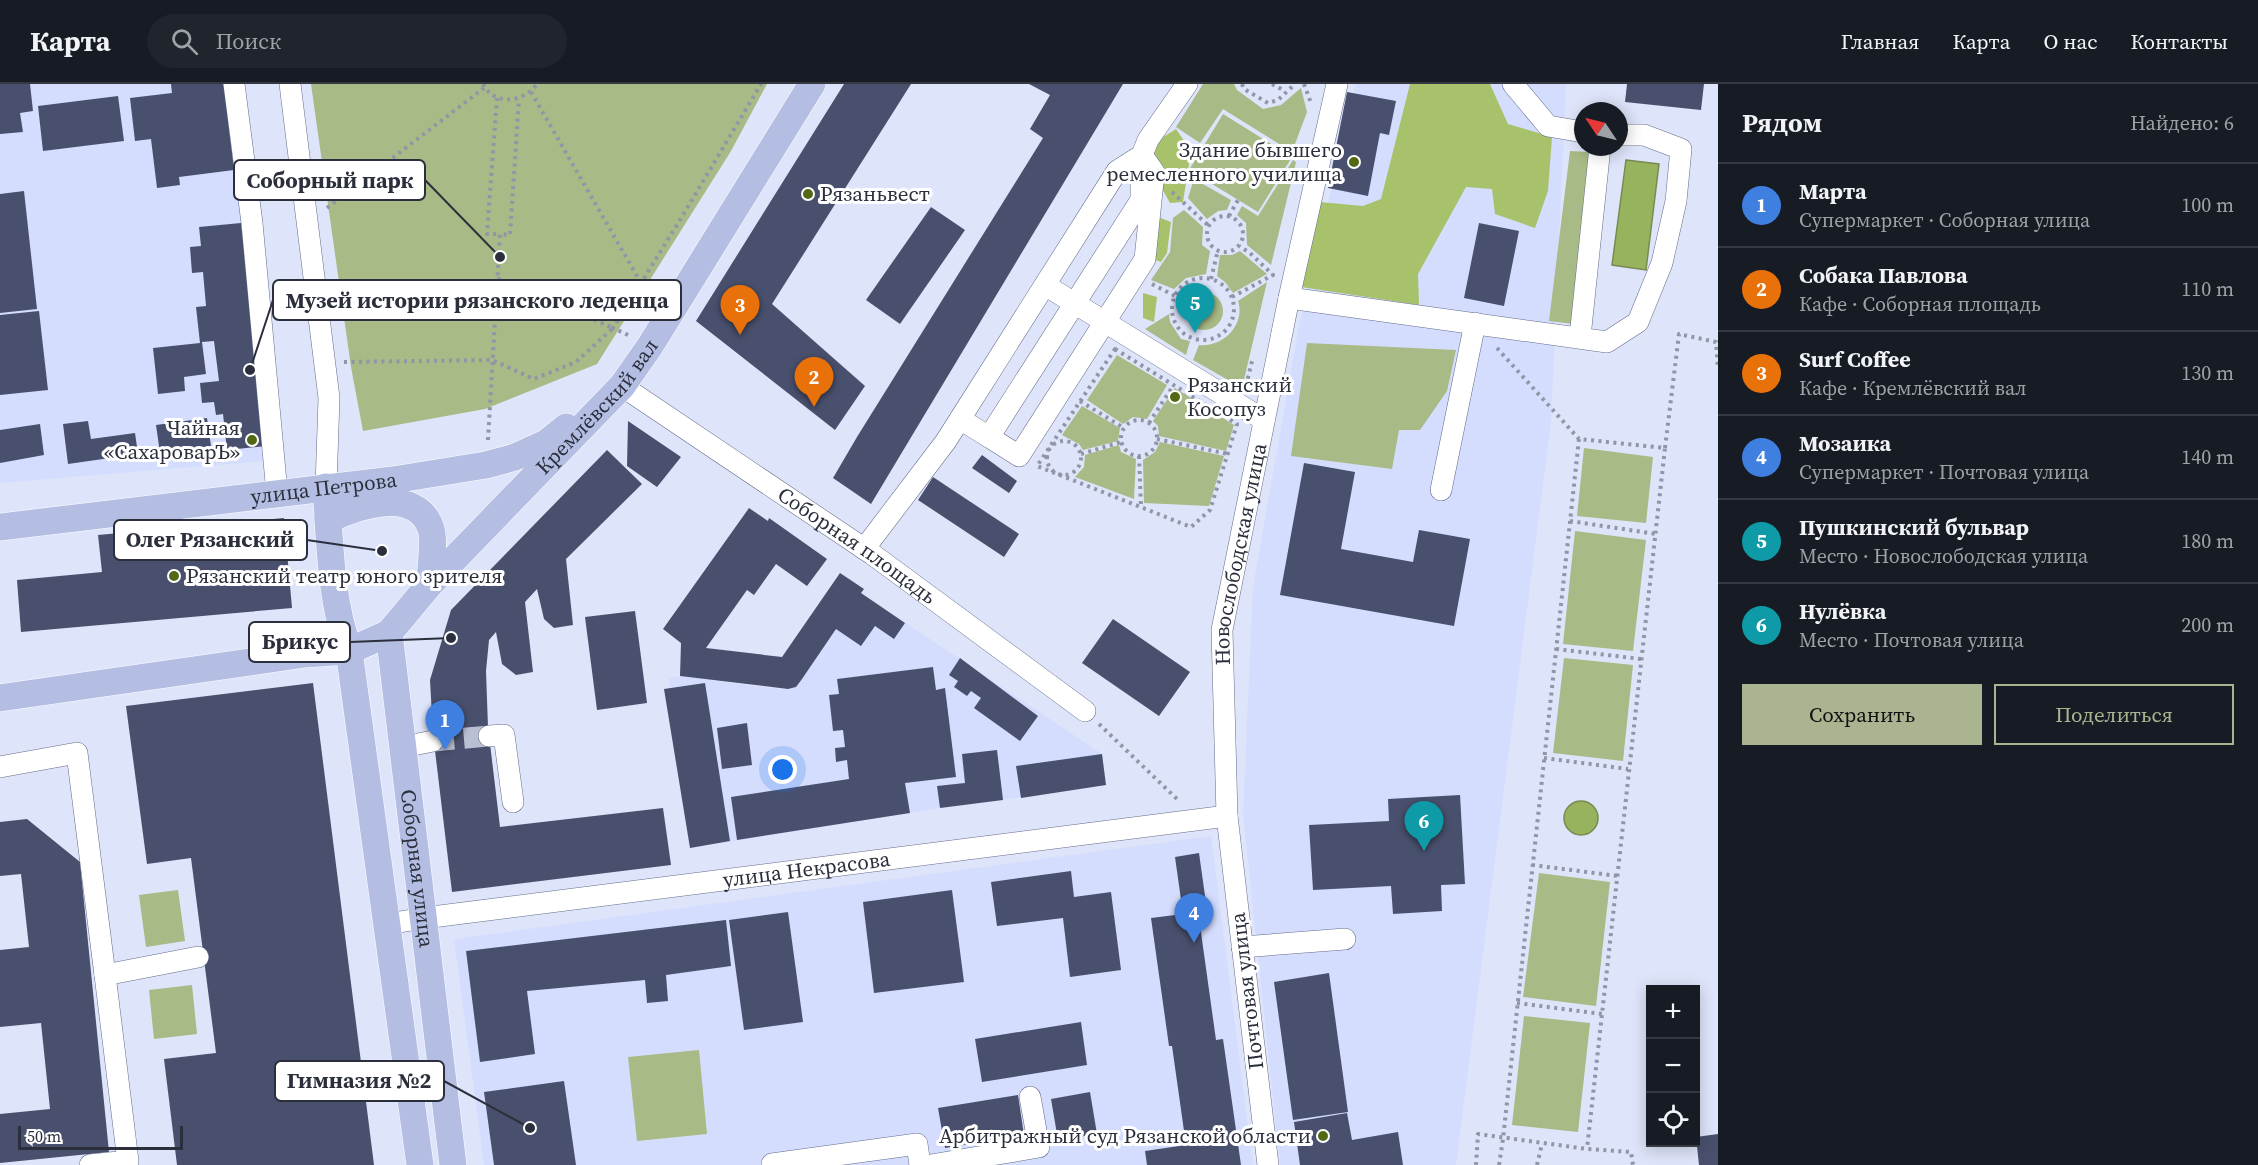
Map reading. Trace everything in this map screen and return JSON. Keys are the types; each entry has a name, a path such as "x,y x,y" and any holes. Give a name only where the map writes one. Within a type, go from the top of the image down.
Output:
{"main road":[{"name":"Кремлёвский вал","path":"430,585 622,386 650,346 813,84"},
{"name":"улица Петрова","path":"0,527 326,487 394,491 515,457 546,443 622,386"},
{"path":"326,487 336,606 349,651"},
{"path":"0,698 305,654 349,651 389,633 430,585 432,531 428,522 394,491 328,520"},
{"name":"Соборная улица","path":"389,633 453,1165"},
{"name":"Соборная улица","path":"349,651 420,1165"}],"street":[{"path":"234,84 252,223 277,493"},
{"path":"290,84 329,398 326,487"},
{"path":"960,419 1019,456 1145,259 1148,140 1187,84"},
{"name":"Новослободская улица","path":"1227,816 1222,630 1289,298 1337,84"},
{"path":"1513,84 1548,126 1574,130"},
{"path":"1289,298 1607,342 1638,322 1662,263 1676,201 1681,148 1644,135 1628,135"},
{"path":"1580,337 1599,156"},
{"path":"864,549 960,419 1117,171 1148,163"},
{"path":"989,437 1141,200 1148,163"},
{"path":"1044,285 1264,420"},
{"path":"1441,490 1475,323"},
{"name":"Соборная площадь","path":"622,386 864,549 1085,711"},
{"path":"489,736 504,735 513,802"},
{"path":"403,747 434,741"},
{"path":"0,767 77,753 129,1163 90,1165"},
{"name":"улица Некрасова","path":"387,924 1227,816"},
{"name":"Почтовая улица","path":"1227,816 1268,1165"},
{"path":"1242,946 1345,939"},
{"path":"105,975 198,957"},
{"path":"932,1165 1040,1147 1030,1097"},
{"path":"772,1164 916,1144 920,1165"}],"path":[{"path":"308,223 484,86 497,98 519,99 531,92 537,84"},
{"path":"325,363 492,360 534,379 576,362 613,328 761,84"},
{"path":"1242,84 1244,88 1268,104 1278,100 1295,84"},
{"path":"1272,84 1285,92"},
{"path":"531,92 641,283"},
{"path":"497,98 487,234 510,235 519,99"},
{"path":"1148,163 1161,182 1209,226"},
{"path":"1229,216 1238,200"},
{"path":"1229,216 1235,219 1243,229 1243,235 1239,246 1229,251 1218,250 1207,238 1209,226 1217,217 1229,216"},
{"path":"486,465 500,234"},
{"path":"1233,297 1273,275 1250,253 1239,246"},
{"path":"1211,279 1218,250"},
{"path":"497,278 650,346"},
{"path":"1211,279 1220,282 1233,297 1234,318 1229,328 1211,340 1201,341 1190,338 1181,332 1175,323 1172,313 1175,296 1182,286 1191,280 1211,279"},
{"path":"1149,283 1175,296"},
{"path":"1475,323 1579,439 1665,448"},
{"path":"1587,1149 1628,769 1679,334 1716,342 1718,369"},
{"path":"1115,349 1237,424 1210,510 1191,527 1037,466 1080,401 1115,349"},
{"path":"1149,423 1173,385"},
{"path":"1080,401 1124,428"},
{"path":"1131,421 1149,423 1157,439 1152,450 1139,456 1127,452 1120,436 1124,428 1131,421"},
{"path":"1157,439 1228,454"},
{"path":"1498,1165 1503,1139 1579,439"},
{"path":"1059,441 1075,444 1081,454 1080,465 1072,473 1056,473 1049,465 1049,448 1059,441"},
{"path":"1081,454 1121,442"},
{"path":"1139,456 1141,507"},
{"path":"1570,520 1656,534"},
{"path":"1556,649 1641,659"},
{"path":"1085,711 1197,820"},
{"path":"1544,758 1628,769"},
{"path":"1532,865 1618,876"},
{"path":"1516,1003 1602,1014"},
{"path":"1476,1165 1478,1134 1542,1144 1631,1152 1633,1165"},
{"path":"1537,1165 1542,1144"}],"shaded area":[{"path":"0,84 226,84 270,457 266,461 0,483"},
{"path":"311,84 767,84 731,151 597,364 485,409 363,431 351,367"},
{"path":"1203,84 1234,84 1237,90 1263,109 1281,105 1301,88 1307,112 1292,152 1223,109 1200,143 1176,127"},
{"path":"1356,84 1566,84 1551,422 1456,1165 1280,1165 1243,814 1253,587 1299,325"},
{"path":"1410,84 1490,84 1508,124 1552,137 1548,191 1535,228 1495,214 1492,189 1466,187 1418,274 1419,305 1301,287 1320,202 1363,206 1381,199"},
{"path":"1223,114 1292,157 1258,212 1189,170"},
{"path":"1176,129 1191,151 1183,202 1170,203 1155,176 1149,146"},
{"path":"1570,151 1574,151 1574,156 1590,156 1573,324 1549,321"},
{"path":"1293,160 1296,162 1271,265 1247,245 1246,223 1237,215 1242,206 1258,216"},
{"path":"1626,160 1659,164 1646,270 1612,265"},
{"path":"1194,179 1231,200 1227,210 1218,211 1207,219 1188,198"},
{"path":"1184,210 1203,227 1202,245 1210,251 1206,274 1186,278 1174,289 1151,280 1170,252 1173,218"},
{"path":"1153,215 1171,222 1167,253 1161,262 1148,257"},
{"path":"1240,251 1267,274 1233,293 1217,276 1220,255 1232,255"},
{"path":"1267,282 1242,388 1193,360 1199,345 1216,343 1230,333 1239,318 1238,301"},
{"path":"1204,292 1218,297 1223,311 1218,325 1204,330 1190,325 1185,311 1190,297"},
{"path":"1143,293 1157,297 1154,322 1143,318"},
{"path":"1169,314 1170,322 1181,339 1190,341 1186,355 1145,329"},
{"path":"1307,343 1456,350 1447,391 1420,430 1399,430 1392,469 1291,456"},
{"path":"1117,355 1167,385 1147,419 1133,417 1123,424 1087,400"},
{"path":"1175,388 1234,425 1226,451 1159,436 1158,426 1153,421"},
{"path":"1082,406 1120,428 1118,441 1083,450 1079,444 1062,435"},
{"path":"1160,442 1224,456 1209,506 1144,503 1143,460 1155,452"},
{"path":"1119,445 1121,452 1136,459 1134,499 1075,477 1084,467 1085,455"},
{"path":"1584,448 1653,457 1646,523 1577,516"},
{"path":"1575,531 1646,540 1633,651 1563,644"},
{"path":"861,593 1102,754 1106,785 940,808 690,848 664,689 670,688 669,678 680,676 778,689 796,687"},
{"path":"1564,658 1633,665 1623,761 1553,753"},
{"path":"1581,801 1593,806 1598,818 1593,830 1581,835 1569,830 1564,818 1569,806"},
{"path":"1211,836 1253,1165 484,1165 454,939"},
{"path":"1539,873 1610,882 1596,1006 1523,997"},
{"path":"178,890 185,941 146,947 139,895"},
{"path":"192,985 197,1034 154,1039 149,990"},
{"path":"1524,1016 1590,1023 1578,1132 1512,1125"},
{"path":"699,1050 707,1134 637,1141 628,1057"}],"building":[{"path":"0,84 30,84 33,111 20,113 23,132 0,134"},
{"path":"171,84 224,84 234,170 179,177 180,185 157,188 151,139 135,141 130,98 172,93"},
{"name":"Рязаньвест","path":"844,84 911,84 772,304 865,386 835,430 696,321"},
{"path":"1029,84 1123,84 871,504 833,478 1043,138 1030,129 1050,95"},
{"path":"1627,84 1704,84 1701,110 1625,102"},
{"name":"Здание бывшего ремесленного училища","path":"1347,92 1396,101 1389,135 1380,133 1368,196 1328,188"},
{"path":"118,96 124,141 43,151 38,106"},
{"path":"24,191 37,309 0,313 0,194"},
{"path":"931,207 965,230 900,324 866,300"},
{"path":"241,223 266,446 227,450 223,414 216,415 214,402 202,403 200,383 219,381 214,341 202,342 206,374 184,377 185,391 158,394 153,348 200,343 196,307 206,306 203,272 192,273 190,247 201,246 199,227"},
{"path":"1479,223 1519,231 1504,306 1464,298"},
{"path":"39,311 48,390 0,395 0,315"},
{"path":"207,418 211,446 160,453 156,425"},
{"path":"88,421 91,439 135,433 138,454 68,464 63,424"},
{"path":"628,421 681,457 657,487 627,466"},
{"path":"40,424 44,455 0,463 0,430"},
{"path":"607,450 642,484 566,559 573,625 554,628 544,619 537,589 525,602 533,672 516,675 502,664 496,632 489,640 486,671 488,727 500,827 663,808 671,865 452,892 433,734 430,680 451,610"},
{"path":"982,455 1017,481 1009,493 972,468"},
{"path":"1304,463 1355,472 1341,549 1413,562 1419,530 1470,539 1454,626 1280,595"},
{"path":"933,477 1019,534 1004,557 918,500"},
{"path":"749,508 768,521 769,518 827,559 807,586 776,564 754,595 747,590 706,648 782,657 840,573 864,589 861,593 905,623 894,639 875,626 861,646 836,629 796,687 788,689 680,676 681,643 663,629"},
{"name":"Рязанский театр юного зрителя","path":"284,518 292,608 21,632 17,580 102,572 98,535"},
{"path":"635,611 647,703 597,710 585,617"},
{"path":"1113,619 1190,672 1159,716 1082,663"},
{"path":"960,658 1038,716 1020,741 974,708 981,698 971,691 967,696 954,687 958,681 949,675"},
{"path":"933,667 936,690 945,688 956,777 905,783 910,813 737,840 731,797 849,779 847,760 836,762 835,748 845,747 843,730 833,731 829,695 839,694 837,679"},
{"path":"313,683 374,1165 177,1165 164,1059 216,1053 191,858 147,864 126,706"},
{"path":"705,683 730,841 690,848 664,689"},
{"path":"747,723 752,765 722,769 717,728"},
{"path":"997,750 1003,800 940,808 937,786 965,783 962,754"},
{"path":"1102,754 1106,785 1021,798 1016,766"},
{"path":"1460,795 1465,884 1441,885 1442,911 1393,914 1391,886 1313,890 1309,825 1389,821 1388,799"},
{"path":"27,819 80,862 109,1152 0,1163 0,1114 50,1109 41,1023 0,1027 0,950 29,947 21,874 0,876 0,822"},
{"path":"1199,853 1207,910 1198,911 1216,1040 1223,1039 1241,1165 1147,1165 1145,1151 1186,1145 1151,918 1183,914 1175,857"},
{"path":"1071,871 1074,897 1111,892 1121,970 1070,977 1063,918 997,926 991,882"},
{"path":"952,890 964,982 874,993 863,902"},
{"path":"788,912 803,1022 744,1030 729,920"},
{"path":"726,920 731,966 666,975 668,1001 647,1003 645,980 527,991 535,1054 480,1062 466,951"},
{"path":"1329,973 1348,1112 1293,1120 1274,982"},
{"path":"1081,1022 1087,1065 982,1082 975,1039"},
{"path":"564,1081 576,1165 494,1165 484,1092"},
{"path":"1090,1092 1097,1134 1058,1140 1051,1099"},
{"path":"1018,1095 1024,1135 945,1148 938,1108"},
{"name":"Арбитражный суд Рязанской области","path":"1347,1113 1352,1140 1398,1132 1403,1165 1300,1165 1294,1122"},
{"path":"1718,1134 1718,1165 1699,1165 1697,1147 1700,1147 1700,1136"}],"tunnel":[{"path":"433,741 489,736"}],"place":[{"name":"Здание бывшего ремесленного училища","path":"1354,162"},
{"name":"Рязаньвест","path":"808,194"},
{"name":"Соборный парк","path":"500,257"},
{"name":"Пушкинский бульвар","path":"1195,333"},
{"name":"Surf Coffee","path":"740,335"},
{"name":"Музей истории рязанского леденца","path":"250,370"},
{"name":"Рязанский Косопуз","path":"1175,397"},
{"name":"Собака Павлова","path":"814,407"},
{"name":"Чайная «СахароварЪ»","path":"252,440"},
{"name":"Олег Рязанский","path":"382,551"},
{"name":"Рязанский театр юного зрителя","path":"174,576"},
{"name":"Брикус","path":"451,638"},
{"name":"Марта","path":"445,750"},
{"name":"Нулёвка","path":"1424,851"},
{"name":"Мозаика","path":"1194,943"},
{"name":"Гимназия №2","path":"530,1128"},
{"name":"Арбитражный суд Рязанской области","path":"1323,1136"}]}
